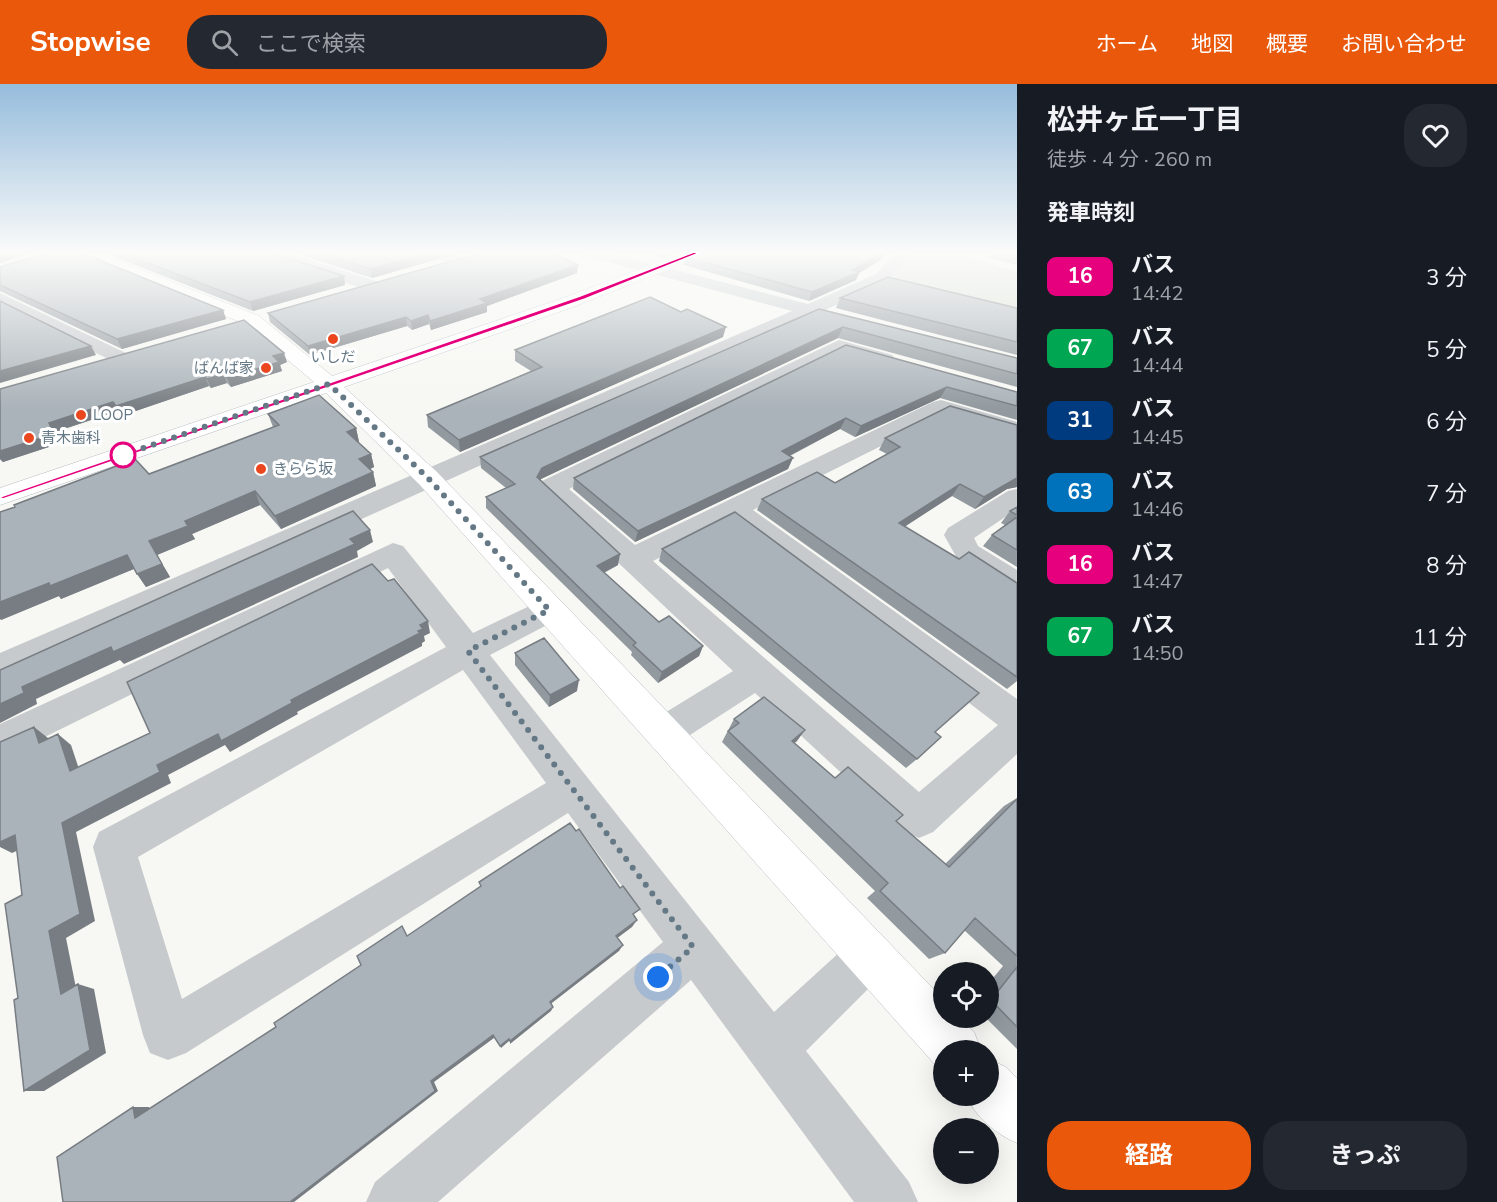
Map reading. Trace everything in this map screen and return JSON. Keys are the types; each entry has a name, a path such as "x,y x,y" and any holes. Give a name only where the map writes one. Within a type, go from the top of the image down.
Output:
{"street":[{"path":"15,305 120,357"},
{"path":"215,305 252,320 329,384 428,478 947,1040"},
{"path":"0,496 556,305"},
{"path":"796,305 844,318"},
{"path":"0,668 820,305"},
{"path":"222,328 273,313"},
{"path":"906,365 839,346 551,487 919,818 1017,730"},
{"path":"98,363 140,351"},
{"path":"632,559 941,407 1017,429"},
{"path":"1017,497 958,535 968,553 1017,584"},
{"path":"733,509 1017,719"},
{"path":"0,742 393,553 885,1200"},
{"path":"549,610 468,651 114,847 168,1035 573,788"},
{"path":"663,733 758,673"},
{"path":"395,1202 693,947"},
{"path":"772,1049 869,956"},
{"path":"999,1097 1017,1116"}],"building":[{"path":"0,305 8,305 91,346 0,371"},
{"path":"44,305 211,305 223,310 117,339"},
{"path":"296,305 480,305 430,321 428,315 411,321 406,317 308,346 268,313"},
{"path":"629,305 667,305 681,312 687,309 726,327 459,440 427,415 542,367 515,350"},
{"path":"869,305 1005,305 1017,308 1017,342"},
{"path":"819,309 1017,358 1017,374 843,327 542,468 537,477 620,554 597,566 659,622 669,616 703,646 662,672 633,645 636,643 486,497 515,484 480,457"},
{"path":"244,320 284,353 273,356 279,362 227,378 223,374 207,379 205,377 116,406 113,402 49,423 54,434 0,451 0,389"},
{"path":"846,345 1017,392 1017,406 947,387 861,426 846,418 782,451 793,458 638,531 574,478"},
{"path":"319,395 356,428 347,432 371,454 359,459 373,472 275,516 255,491 185,521 188,526 149,541 162,564 137,574 127,555 50,586 49,583 0,602 0,512 135,459 149,474 279,425 268,414"},
{"path":"950,406 1017,425 1017,478 984,497 960,484 899,523 959,559 969,552 1017,583 1017,677 762,499 817,472 835,483 900,447 885,438"},
{"path":"1017,507 1017,515 1010,511"},
{"path":"353,511 370,530 350,539 355,544 113,652 111,647 22,687 24,693 0,704 0,670"},
{"path":"735,512 979,693 935,732 941,737 917,759 662,549"},
{"path":"1017,517 1017,550 992,535"},
{"path":"372,564 388,581 394,579 428,621 420,625 423,629 418,631 420,633 291,700 292,703 221,741 218,734 157,765 160,772 62,823 80,914 49,931 61,994 78,984 90,1050 24,1091 14,1000 18,998 5,904 22,895 15,835 0,842 0,742 34,727 39,743 58,734 70,771 150,733 127,682"},
{"path":"544,638 579,680 550,695 515,653"},
{"path":"764,697 805,730 792,741 835,778 848,767 903,815 896,821 949,867 1017,799 1017,956 975,918 945,953 880,891 888,883 728,731 739,723 734,719"},
{"path":"570,823 576,831 579,829 620,888 623,886 640,909 633,914 637,920 616,936 623,945 550,1002 553,1007 510,1041 509,1039 500,1046 493,1035 431,1081 435,1091 290,1202 63,1202 57,1157 133,1107 135,1118 276,1027 274,1023 361,965 357,956 402,926 407,936 481,886 479,882"},
{"path":"1017,967 1017,1027 999,1008 999,990"}],"bus line":[{"name":"16","path":"0,497 562,305"}],"place":[{"name":"いしだ","path":"333,339"},
{"name":"ばんば家","path":"266,368"},
{"name":"LOOP","path":"81,415"},
{"name":"青木歯科","path":"29,438"},
{"name":"きらら坂","path":"261,469"}],"route":[{"path":"123,455 329,384 428,478 549,610 468,651 693,947 658,977"}]}
